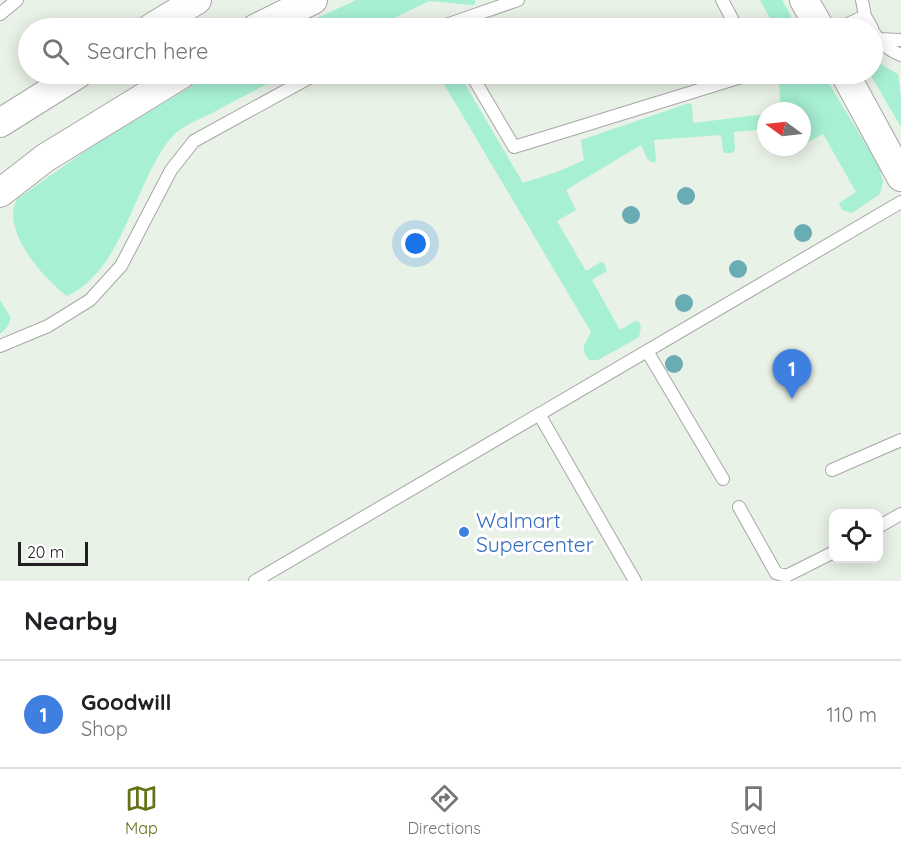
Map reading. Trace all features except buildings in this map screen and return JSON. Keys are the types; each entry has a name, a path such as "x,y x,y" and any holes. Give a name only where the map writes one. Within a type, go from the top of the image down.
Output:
{"street":[{"path":"167,18 197,0"},
{"path":"276,18 313,0"},
{"path":"804,0 814,18"},
{"path":"0,123 62,84"},
{"path":"0,193 45,158 166,84"},
{"path":"850,84 901,177"}],"lane":[{"path":"0,14 17,0"},
{"path":"469,18 518,0"},
{"path":"723,0 732,18"},
{"path":"861,18 865,16 862,0"},
{"path":"883,35 901,40"},
{"path":"883,43 890,51 901,55"},
{"path":"0,346 48,326 90,300 121,266 171,170 194,141 298,84"},
{"path":"477,84 514,147 719,84"},
{"path":"255,581 901,202"},
{"path":"647,351 723,479"},
{"path":"539,414 635,581"},
{"path":"832,470 901,440"},
{"path":"739,507 776,573 786,576 829,555"},
{"path":"883,525 901,514"}],"green space":[{"path":"356,0 475,0 473,5 429,1 394,18 317,18"},
{"path":"760,0 782,0 791,18 770,18"},
{"path":"883,66 898,74 901,127 876,84 883,84"},
{"path":"195,84 268,84 191,123 171,138 158,157 115,247 102,267 86,284 67,296 36,266 27,252 14,225 13,211 17,199 94,145"},
{"path":"444,84 465,84 523,183 584,160 581,140 689,103 692,105 693,123 757,115 757,130 734,132 735,149 733,153 723,151 721,135 654,140 656,160 654,163 648,160 641,145 566,190 576,210 557,221 586,271 601,262 604,263 607,271 592,280 620,330 635,321 639,322 641,327 639,337 598,360 589,360 584,352 585,343 591,332"},
{"path":"779,84 829,84 879,166 883,182 880,194 852,213 842,210 839,203 856,192 823,134 811,140 811,102 780,102"},
{"path":"0,300 11,318 7,327 0,334"}],"place":[{"name":"Goodwill","path":"792,399"},
{"name":"Walmart Supercenter","path":"464,532"}]}
